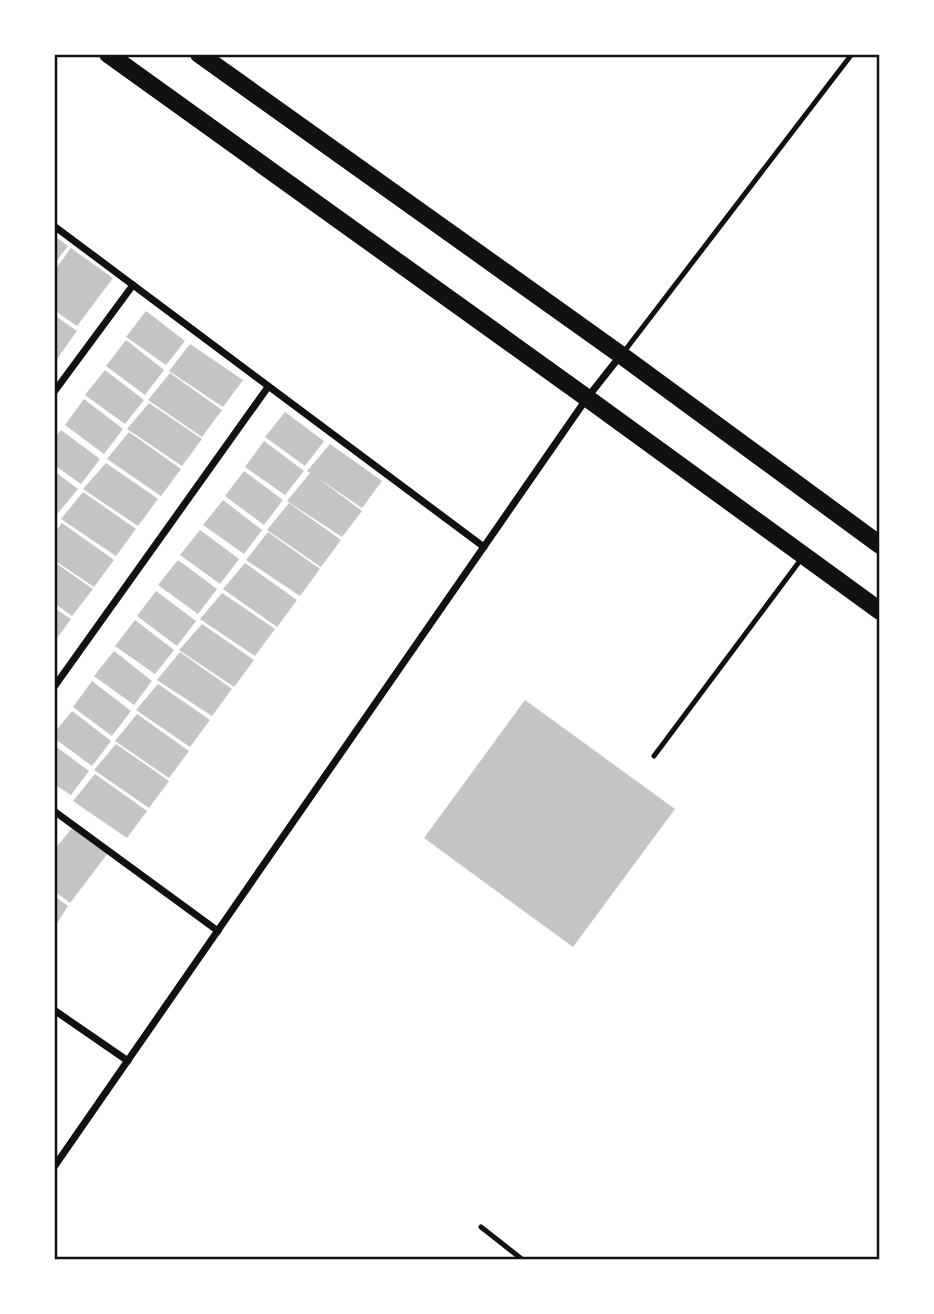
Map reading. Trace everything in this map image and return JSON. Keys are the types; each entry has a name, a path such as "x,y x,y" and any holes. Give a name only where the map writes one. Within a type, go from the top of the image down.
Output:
{"main road":[{"path":"108,54 880,611"},
{"path":"200,54 621,355 880,545"}],"street":[{"path":"54,226 484,547"},
{"path":"54,392 133,285"},
{"path":"54,1167 587,398 621,355"},
{"path":"54,687 268,387"},
{"path":"54,811 219,931"},
{"path":"54,1010 128,1060"}],"lane":[{"path":"621,355 852,54"},
{"path":"653,756 804,556"},
{"path":"481,1227 523,1260"}],"building":[{"path":"54,236 68,246 54,264"},
{"path":"71,248 113,278 77,326 54,310 54,271"},
{"path":"146,311 185,341 166,365 126,337"},
{"path":"54,315 77,331 54,363"},
{"path":"126,340 164,370 145,395 106,366"},
{"path":"190,344 243,380 223,407 169,371"},
{"path":"105,370 144,400 125,424 85,395"},
{"path":"170,373 222,410 202,437 148,400"},
{"path":"84,399 123,429 104,454 65,425"},
{"path":"149,403 202,439 182,466 127,429"},
{"path":"285,412 324,441 305,466 265,437"},
{"path":"61,430 100,459 81,484 54,465 54,438"},
{"path":"129,432 181,469 161,496 107,459"},
{"path":"264,441 304,471 285,495 245,467"},
{"path":"330,444 382,481 362,508 318,478 362,511 342,537 287,501 310,473 307,471"},
{"path":"106,463 158,499 138,526 83,489"},
{"path":"54,471 78,489 58,513 54,511"},
{"path":"244,471 283,500 264,525 225,496"},
{"path":"83,492 136,529 116,556 61,519"},
{"path":"223,500 262,530 244,554 203,525"},
{"path":"289,503 341,540 321,567 267,530"},
{"path":"62,523 114,560 94,587 54,560 54,533"},
{"path":"200,530 239,559 220,584 180,555"},
{"path":"268,532 320,569 300,596 246,560"},
{"path":"178,560 217,589 198,614 158,585"},
{"path":"54,562 93,589 72,616 54,603"},
{"path":"245,563 297,600 277,627 223,589"},
{"path":"156,591 196,621 177,646 137,616"},
{"path":"222,593 275,629 255,656 200,619"},
{"path":"54,608 71,619 54,642"},
{"path":"135,620 174,650 155,674 115,646"},
{"path":"202,624 254,660 234,687 179,650"},
{"path":"114,651 152,681 134,705 94,676"},
{"path":"180,652 232,689 212,716 157,680"},
{"path":"92,681 131,711 112,736 73,707"},
{"path":"158,684 210,720 190,747 136,710"},
{"path":"525,700 675,809 573,947 424,838"},
{"path":"72,711 111,741 92,766 54,738 54,733"},
{"path":"137,714 189,751 169,778 115,741"},
{"path":"116,744 169,781 149,808 94,770"},
{"path":"54,745 89,771 71,795 54,784"},
{"path":"95,774 147,811 127,838 73,801"},
{"path":"73,827 108,853 70,903 54,891 54,850"},
{"path":"54,896 68,906 54,928"}]}
